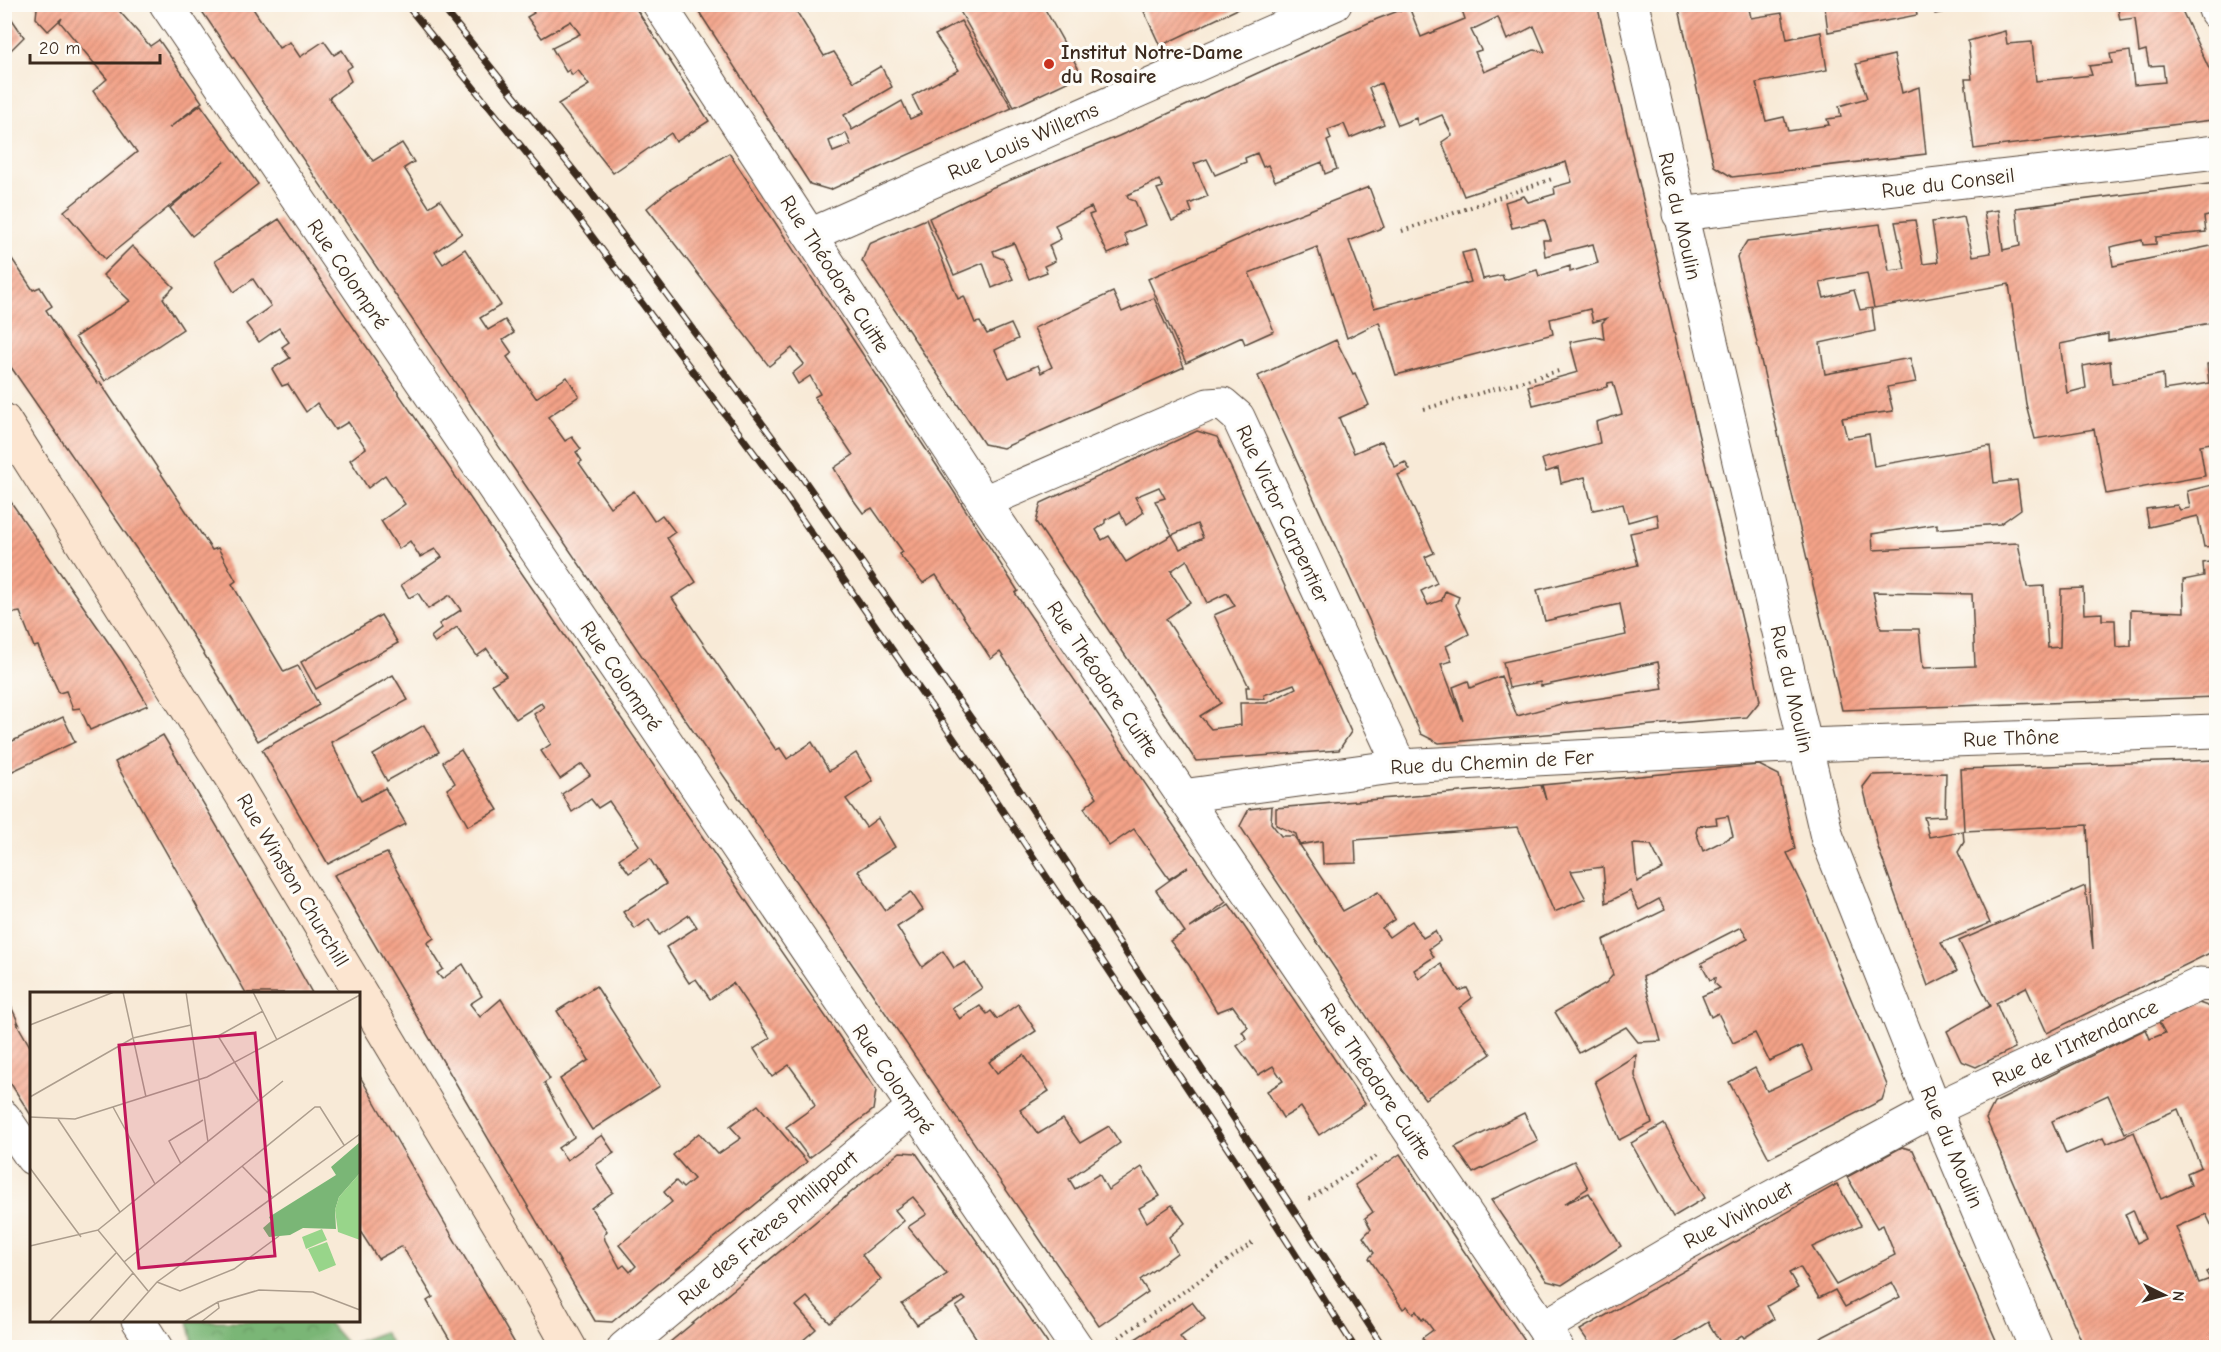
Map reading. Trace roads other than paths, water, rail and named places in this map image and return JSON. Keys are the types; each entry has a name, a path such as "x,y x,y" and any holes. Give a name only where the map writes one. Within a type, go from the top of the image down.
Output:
{"main road":[{"name":"Rue Winston Churchill","path":"4,420 237,787 360,992"},
{"name":"Rue Winston Churchill","path":"360,992 570,1347"}],"street":[{"name":"Rue Colompré","path":"166,4 1077,1347"},
{"name":"Rue Théodore Cuitte","path":"659,4 984,502 1551,1337"},
{"name":"Rue Louis Willems","path":"810,235 1335,4"},
{"name":"Rue du Moulin","path":"1632,4 1679,214 1827,837 1935,1108 2036,1347"},
{"path":"2213,4 2217,12"},
{"name":"Rue du Conseil","path":"1679,214 2217,152"},
{"name":"Rue Victor Carpentier","path":"984,502 1208,405 1223,404 1238,417 1400,766"},
{"name":"Rue Thône","path":"1805,745 2217,731"},
{"name":"Rue du Chemin de Fer","path":"1182,796 1400,766 1805,745"},
{"name":"Rue de l'Intendance","path":"1935,1108 2200,984 2217,985"},
{"name":"Rue des Frères Philippart","path":"624,1347 913,1108"},
{"name":"Rue Vivihouet","path":"1551,1337 1683,1245 1935,1108"},
{"path":"4,1117 30,1155"},
{"path":"139,1322 156,1347"}],"railway":[{"path":"406,4 567,203 781,489 974,768 1234,1158 1355,1348"},
{"path":"440,4 587,187 802,477 996,754 1384,1348"}],"place":[{"name":"Institut Notre-Dame du Rosaire","path":"1049,64"}]}
